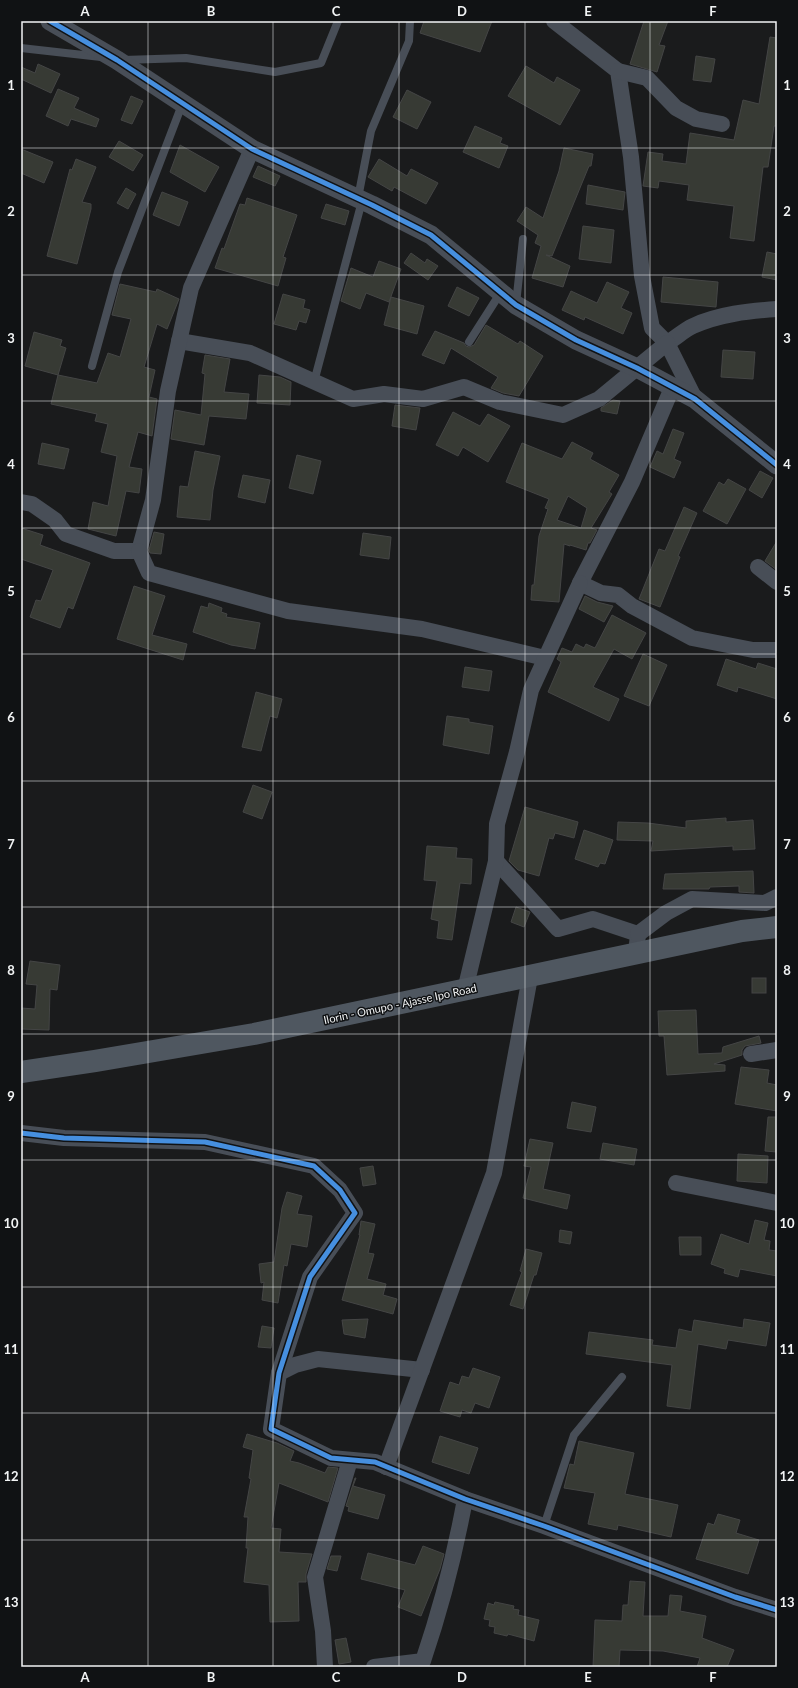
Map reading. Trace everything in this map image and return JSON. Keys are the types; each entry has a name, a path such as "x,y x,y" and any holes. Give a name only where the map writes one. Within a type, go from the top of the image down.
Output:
{"highway":[{"name":"Ilorin - Omupo - Ajasse Ipo Road","path":"21,1072 95,1062 246,1035 465,990 530,976 637,944 777,927"}],"street":[{"path":"50,21 117,60 183,102 252,150 431,235 516,305 576,340 637,368 695,399 777,465"},
{"path":"554,21 618,71 648,78 676,108 696,118 722,124"},
{"path":"618,71 631,157 642,276 652,328 668,343 695,399"},
{"path":"252,150 191,288 168,391 153,500 139,550 149,573 288,611 422,629 545,658"},
{"path":"179,341 250,354 353,400 384,394 423,399 464,387 500,402 563,415 599,399 668,343 692,326 715,318 743,312 777,309"},
{"path":"465,990 496,861 497,824 517,752 531,690 580,583 632,482 672,388"},
{"path":"21,502 32,504 56,520 66,534 114,551 139,550"},
{"path":"758,567 777,582"},
{"path":"580,583 601,593 618,595 632,606 692,638 753,650 777,650"},
{"path":"496,861 558,929 593,919 637,944 666,912 692,899 765,903 777,897"},
{"path":"386,1466 494,1173 530,976"},
{"path":"751,1054 777,1050"},
{"path":"21,1133 64,1138 205,1142 314,1166 340,1190 355,1213 310,1277 279,1373 271,1429 331,1458 374,1462 386,1466 465,1499 544,1526 735,1597 777,1610"},
{"path":"676,1183 777,1203"},
{"path":"279,1373 296,1365 318,1360 422,1370"},
{"path":"325,1667 323,1631 315,1577 350,1460"},
{"path":"374,1667 423,1661 436,1622 455,1553 465,1499"}],"lane":[{"path":"21,48 117,60 186,58 275,72 320,63 338,21"},
{"path":"314,382 360,200 371,131 409,41 410,21"},
{"path":"92,366 118,272 183,102"},
{"path":"516,305 522,239"},
{"path":"469,342 501,292"},
{"path":"544,1526 574,1434 622,1377"}],"building":[{"path":"424,21 492,21 480,52 420,33"},
{"path":"644,21 668,21 659,45 665,46 657,72 630,64"},
{"path":"770,37 777,38 777,126 774,126 768,167 763,167 754,241 730,238 734,206 687,200 689,185 659,181 658,188 643,186 648,152 663,154 662,161 686,164 690,133 734,140 743,100 759,104"},
{"path":"696,56 715,59 711,82 693,80"},
{"path":"38,64 60,74 51,93 21,79 21,67 35,73"},
{"path":"526,66 554,83 557,77 580,90 560,125 508,96"},
{"path":"58,89 79,98 74,108 99,119 96,127 71,119 68,126 46,116"},
{"path":"407,90 431,102 417,129 393,117"},
{"path":"131,96 143,101 132,124 121,120"},
{"path":"475,126 502,138 500,143 508,146 499,168 463,152"},
{"path":"119,141 143,155 133,171 109,157"},
{"path":"180,145 219,167 205,192 170,172"},
{"path":"564,148 593,154 591,166 589,166 552,256 546,255 570,266 563,287 532,278 541,246 535,243 538,235 517,221 526,207 543,218 559,171"},
{"path":"21,149 53,162 44,183 21,173"},
{"path":"76,159 96,167 82,202 91,204 91,209 77,264 47,256 70,169 72,170"},
{"path":"379,159 407,176 411,169 438,183 426,204 394,187 392,191 368,177"},
{"path":"258,166 280,176 275,186 253,177"},
{"path":"588,185 625,192 623,210 586,204"},
{"path":"126,188 136,194 128,209 117,203"},
{"path":"162,192 188,202 179,226 153,215"},
{"path":"247,198 297,215 283,257 286,258 278,286 215,268 222,248 224,249 240,204 245,205"},
{"path":"326,204 349,211 345,225 321,218"},
{"path":"583,226 614,230 611,263 579,259"},
{"path":"767,252 777,254 777,280 762,277"},
{"path":"411,253 425,263 427,259 438,266 428,280 404,263"},
{"path":"379,261 401,269 389,302 366,293 360,309 341,301 351,268 373,277"},
{"path":"663,277 718,282 716,307 661,302"},
{"path":"607,282 629,292 621,308 632,313 623,334 585,317 584,320 562,310 571,291 597,303"},
{"path":"120,284 156,292 157,289 179,299 167,329 157,324 144,367 155,370 149,397 157,399 152,436 138,432 129,467 142,469 139,493 126,491 116,536 88,529 93,502 108,506 117,456 101,452 108,424 95,421 97,414 51,404 58,375 97,383 108,353 120,357 131,319 112,315"},
{"path":"457,287 479,298 469,316 448,306"},
{"path":"283,294 305,300 303,308 310,310 306,323 299,321 296,330 274,324"},
{"path":"391,297 424,306 417,334 384,325"},
{"path":"486,325 518,344 520,341 543,356 519,396 503,393 491,388 498,377 451,348 444,364 422,355 435,331 464,343 469,347 474,345"},
{"path":"34,332 62,340 60,346 66,348 58,375 25,366"},
{"path":"723,350 755,352 753,379 721,377"},
{"path":"205,355 230,359 224,392 249,394 246,419 209,416 204,445 171,439 175,410 201,415 205,374 202,373"},
{"path":"259,375 280,377 291,382 290,405 257,403"},
{"path":"613,400 620,401 617,414 601,411 601,408"},
{"path":"395,405 420,408 416,430 392,426"},
{"path":"453,412 480,426 488,414 510,426 488,462 463,447 458,456 436,445"},
{"path":"673,429 684,433 674,459 681,462 674,478 650,467 657,451 663,454"},
{"path":"572,442 593,453 590,459 619,475 609,492 612,494 591,528 597,530 590,543 588,543 586,550 564,544 559,602 531,600 539,536 548,509 545,508 549,499 506,482 522,443 562,459","holes":["568,496 587,508 581,528 557,520"]},
{"path":"42,443 69,449 64,469 38,464"},
{"path":"195,451 220,456 213,490 210,520 177,517 180,486 188,487"},
{"path":"297,455 321,461 313,494 289,488"},
{"path":"760,471 773,478 762,498 749,490"},
{"path":"243,475 270,480 265,503 238,497"},
{"path":"728,479 746,489 727,524 703,511 719,482 724,485"},
{"path":"684,507 697,513 678,556 680,557 660,607 639,599 659,549 665,551"},
{"path":"21,528 43,535 40,545 90,563 73,609 68,607 60,628 30,617 36,600 41,601 53,570 21,559"},
{"path":"154,532 164,534 161,554 150,553 149,550"},
{"path":"363,533 391,537 389,559 360,555"},
{"path":"777,541 777,570 765,561"},
{"path":"134,586 165,596 152,635 187,644 183,660 117,639"},
{"path":"585,596 597,602 613,606 604,622 579,609"},
{"path":"209,603 222,608 221,612 227,614 226,617 260,623 255,649 231,645 193,632 201,606 208,608"},
{"path":"612,615 646,633 632,659 614,649 593,687 619,699 609,721 548,692 561,662 557,659 562,648 572,652 576,644 584,648 586,644 595,648"},
{"path":"643,654 667,665 649,706 624,696"},
{"path":"726,659 756,669 758,663 777,669 777,699 738,687 737,692 717,685"},
{"path":"465,667 492,671 489,691 462,687"},
{"path":"256,692 282,699 277,718 270,716 261,751 242,747"},
{"path":"447,716 469,719 469,722 493,726 489,754 443,745"},
{"path":"253,785 272,792 262,819 243,812"},
{"path":"525,807 578,822 574,838 555,833 553,839 549,838 539,876 518,870 509,861"},
{"path":"726,818 726,822 753,820 755,849 733,850 733,846 651,851 653,841 617,840 618,822 648,823 686,828 686,821"},
{"path":"584,830 613,840 605,864 600,863 598,867 575,859"},
{"path":"427,846 457,848 456,858 472,859 471,884 460,883 452,940 437,938 439,921 431,919 437,881 424,880"},
{"path":"753,871 754,893 739,892 739,886 710,887 709,889 663,889 665,874"},
{"path":"516,907 530,912 524,927 511,922"},
{"path":"30,961 60,965 57,990 50,989 49,1030 21,1029 21,1008 35,1009 37,985 26,984"},
{"path":"752,978 766,978 766,993 752,993"},
{"path":"696,1010 698,1054 722,1053 723,1047 759,1036 761,1043 745,1046 742,1050 742,1055 714,1064 725,1065 725,1071 667,1075 664,1036 659,1036 658,1011"},
{"path":"741,1067 769,1070 767,1083 777,1085 777,1111 735,1104"},
{"path":"572,1102 596,1107 591,1132 567,1128"},
{"path":"768,1117 777,1117 777,1152 765,1151"},
{"path":"530,1139 553,1143 543,1189 570,1195 567,1209 523,1198 531,1167 524,1166"},
{"path":"603,1143 637,1149 634,1165 600,1159"},
{"path":"738,1154 768,1156 767,1183 737,1181"},
{"path":"373,1166 376,1184 363,1186 360,1168"},
{"path":"287,1192 302,1196 297,1214 312,1216 307,1247 291,1244 287,1266 284,1265 278,1303 262,1300 264,1282 261,1283 259,1264 274,1262 282,1208"},
{"path":"755,1220 768,1223 764,1240 770,1241 769,1250 777,1251 777,1276 740,1269 738,1277 724,1273 725,1269 711,1264 721,1234 749,1244"},
{"path":"361,1221 375,1224 368,1253 374,1254 367,1279 386,1284 383,1295 397,1299 393,1314 342,1300 360,1235"},
{"path":"560,1230 572,1232 570,1244 559,1242"},
{"path":"679,1237 701,1237 701,1255 680,1255"},
{"path":"526,1249 542,1253 536,1275 534,1275 523,1309 510,1305 522,1272 520,1271"},
{"path":"368,1319 365,1338 344,1334 342,1320"},
{"path":"744,1319 770,1323 766,1346 728,1340 726,1349 698,1344 690,1409 667,1406 672,1365 586,1354 589,1332 653,1340 652,1345 676,1348 679,1329 692,1332 694,1320 743,1328"},
{"path":"262,1326 274,1328 271,1348 258,1347"},
{"path":"473,1368 500,1377 489,1408 475,1403 471,1413 462,1410 460,1417 440,1411 450,1382 459,1385 462,1376 469,1378"},
{"path":"247,1434 277,1443 294,1451 290,1461 325,1473 328,1467 338,1468 328,1502 279,1483 271,1528 281,1529 279,1552 312,1554 306,1574 306,1582 298,1582 299,1621 270,1622 269,1585 244,1582 248,1548 246,1548 248,1517 244,1517 251,1479 249,1478 253,1450 243,1447"},
{"path":"440,1436 478,1448 469,1474 432,1462"},
{"path":"579,1441 634,1453 625,1494 678,1505 671,1537 618,1525 617,1530 588,1524 595,1493 564,1488 570,1464 574,1465"},
{"path":"355,1478 353,1486 385,1495 378,1519 348,1511 349,1507 346,1506"},
{"path":"718,1514 740,1520 736,1533 759,1540 748,1574 696,1559 708,1523 714,1525"},
{"path":"423,1546 444,1554 440,1569 421,1616 398,1607 405,1590 361,1579 368,1553 415,1565"},
{"path":"331,1556 341,1556 337,1571 327,1569"},
{"path":"630,1581 645,1582 643,1616 668,1616 670,1595 682,1596 680,1611 706,1616 702,1638 734,1650 727,1667 697,1667 700,1658 663,1651 620,1650 619,1667 593,1667 595,1620 622,1621 623,1605 628,1605"},
{"path":"495,1602 514,1606 513,1609 519,1610 518,1615 539,1620 534,1641 508,1634 507,1636 494,1633 495,1627 489,1626 490,1620 484,1619 488,1603 494,1605"},
{"path":"346,1638 351,1662 339,1664 335,1640"}],"cycle path":[{"path":"50,21 117,60 252,149 372,205 431,235 516,305 576,340 637,368 695,399 777,465"},
{"path":"21,1133 64,1138 205,1142 314,1166 340,1190 355,1213 310,1277 279,1373 271,1429 331,1458 375,1462 465,1499 544,1526 735,1597 777,1610"}]}
